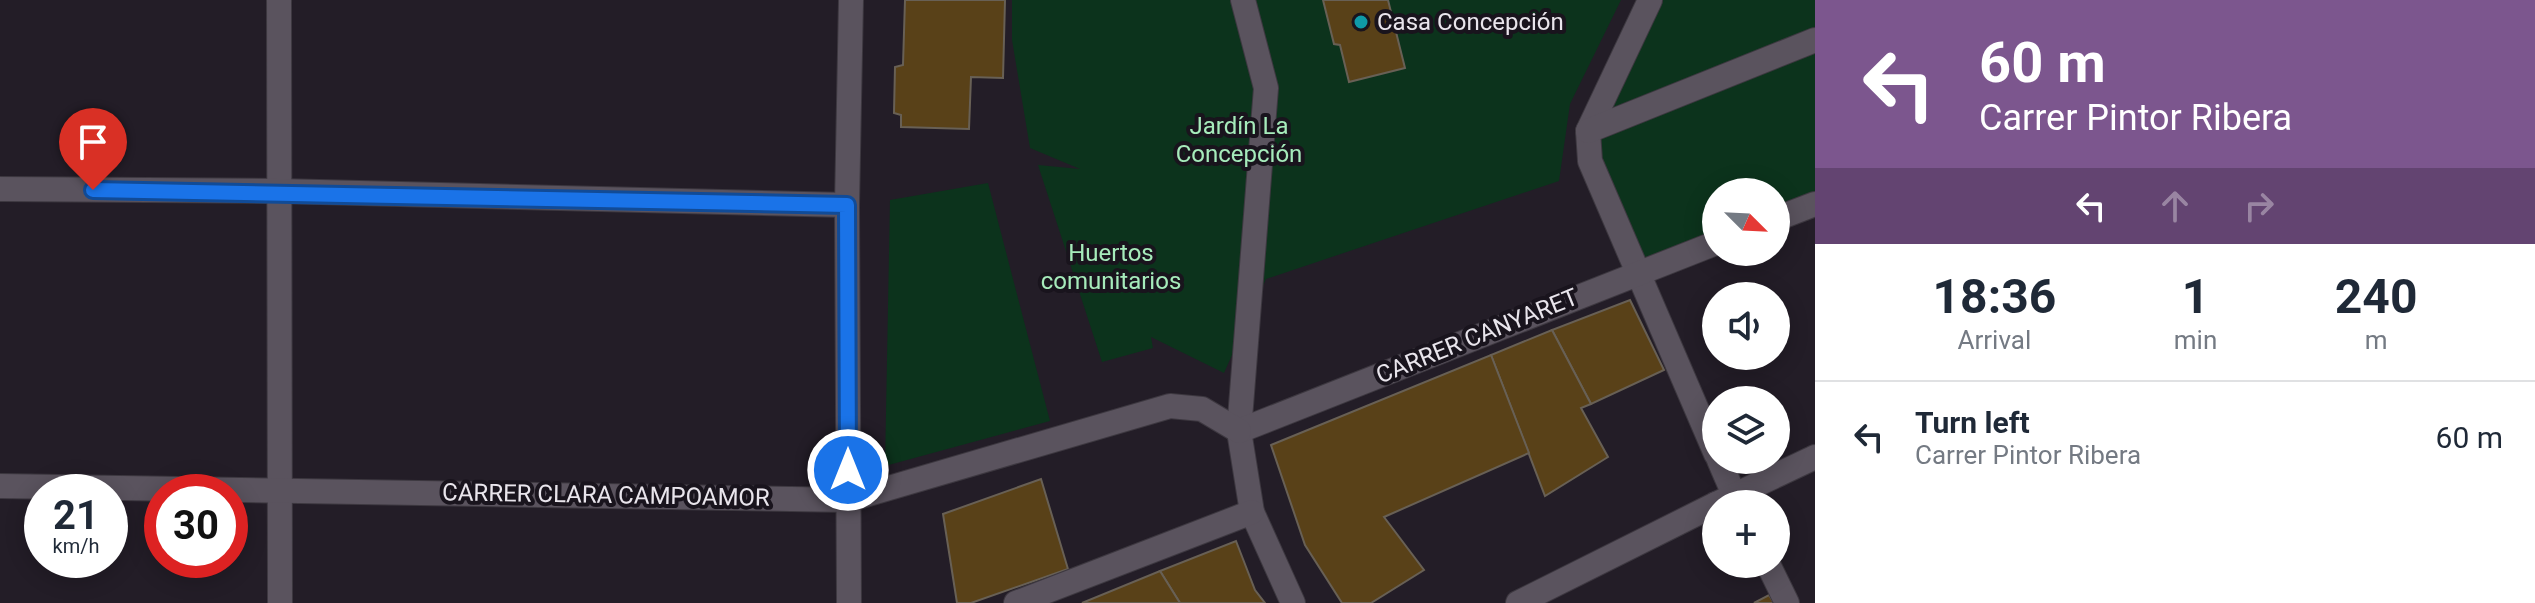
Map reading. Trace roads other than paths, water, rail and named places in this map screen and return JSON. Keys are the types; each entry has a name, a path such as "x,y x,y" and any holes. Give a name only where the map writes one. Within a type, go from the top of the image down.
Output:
{"street":[{"path":"279,0 280,603"},
{"path":"849,603 847,205 851,0"},
{"path":"1650,0 1588,131 1590,161 1702,422"},
{"path":"1245,6 1266,88 1239,431 1252,512 1293,603"},
{"path":"1588,131 1815,40"},
{"path":"0,189 280,191 847,205"},
{"path":"1790,214 1815,204"},
{"name":"CARRER CANYARET","path":"1239,431 1702,248"},
{"name":"CARRER CLARA CAMPOAMOR","path":"0,486 848,500 1170,406 1202,409 1239,431"},
{"path":"1750,490 1815,457"},
{"path":"1027,601 1252,512"},
{"path":"1518,603 1702,514"},
{"path":"1775,578 1787,603"}],"place":[{"name":"Casa Concepción","path":"1361,22"}],"park label":[{"name":"Jardín La Concepción","path":"1239,140"},
{"name":"Huertos comunitarios","path":"1111,267"}]}
